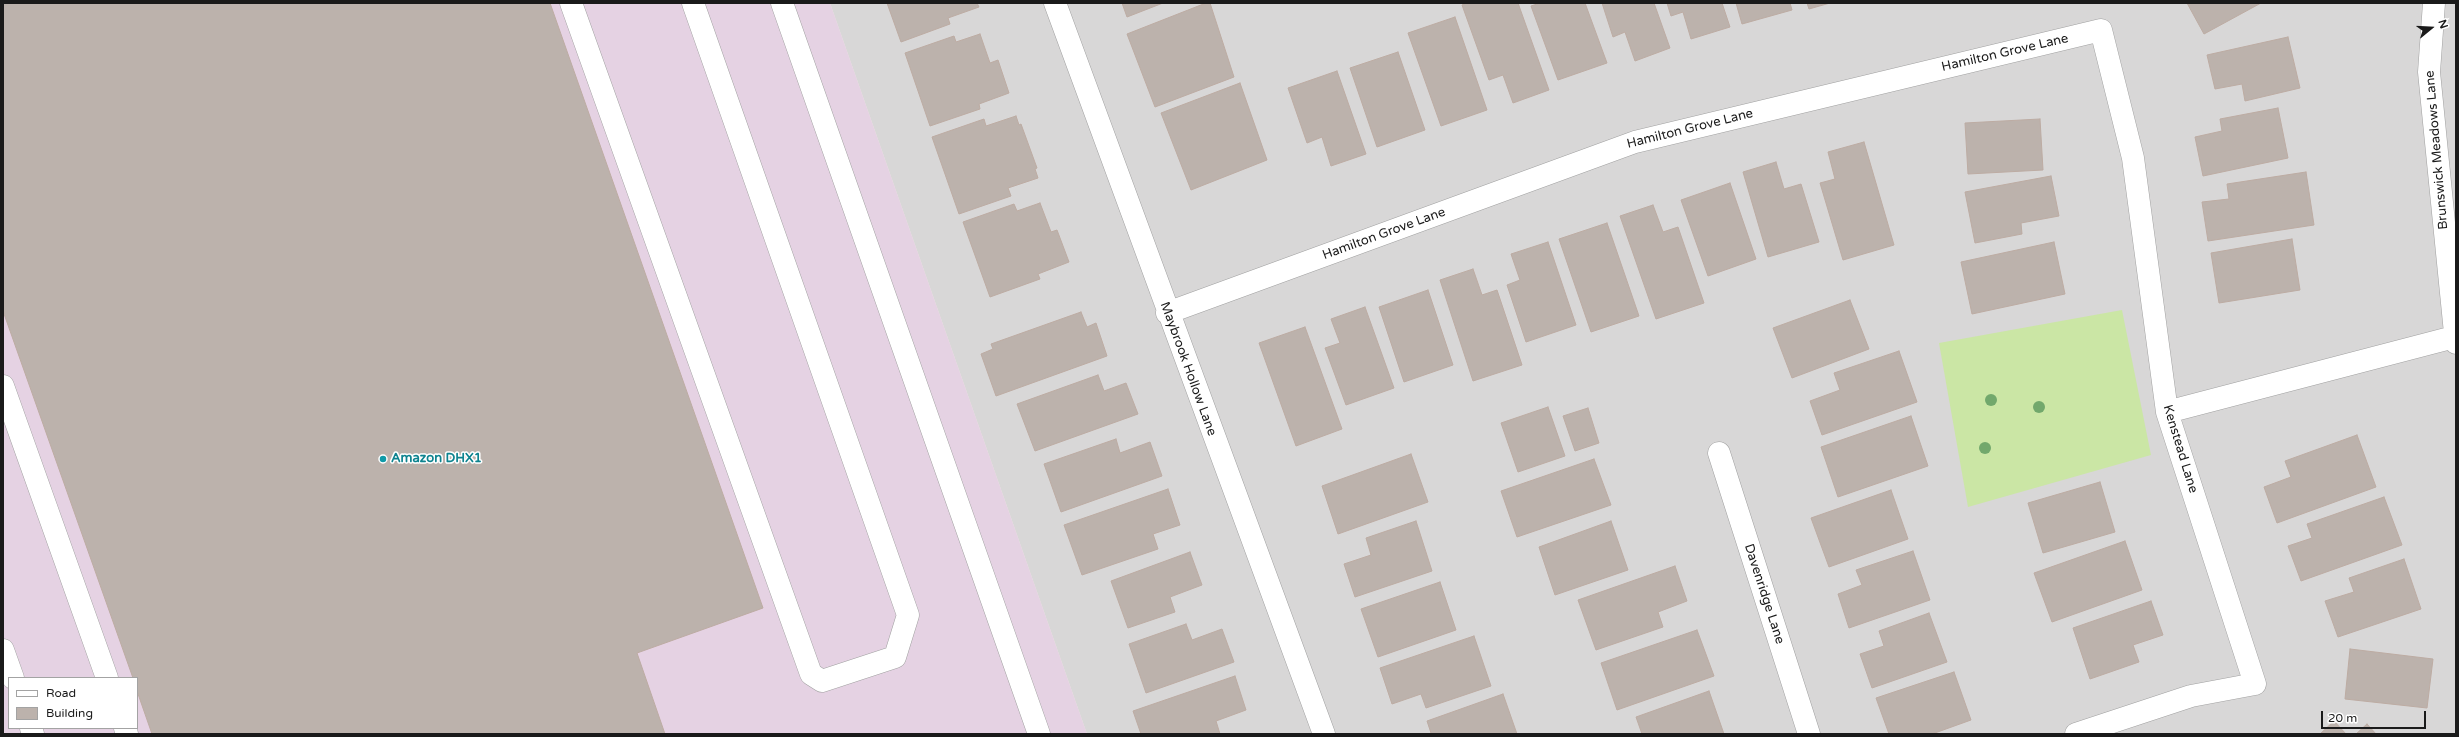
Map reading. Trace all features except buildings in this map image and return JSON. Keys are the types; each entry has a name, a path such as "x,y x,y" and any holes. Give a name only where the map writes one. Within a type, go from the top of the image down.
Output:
{"street":[{"path":"571,3 811,674 822,681 895,657 908,615 693,3"},
{"path":"782,3 1039,734"},
{"name":"Maybrook Hollow Lane","path":"1055,3 1167,313 1324,734"},
{"name":"Brunswick Meadows Lane","path":"2434,3 2428,72 2455,340"},
{"name":"Hamilton Grove Lane","path":"1167,313 1635,142 2101,30 2133,158"},
{"name":"Kenstead Lane","path":"2076,734 2191,696 2255,684 2167,412 2133,158"},
{"path":"2167,412 2455,340"},
{"path":"3,386 107,677"},
{"name":"Davenridge Lane","path":"1719,453 1809,734"},
{"path":"3,650 13,677"}],"shaded area":[{"name":"Amazon DHX1","path":"3,3 830,3 1087,734 3,734"},
{"path":"830,3 2456,3 2456,734 1087,734"}],"green space":[{"path":"2122,310 2151,455 1968,507 1939,343"}],"place":[{"name":"Amazon DHX1","path":"383,459"}]}
